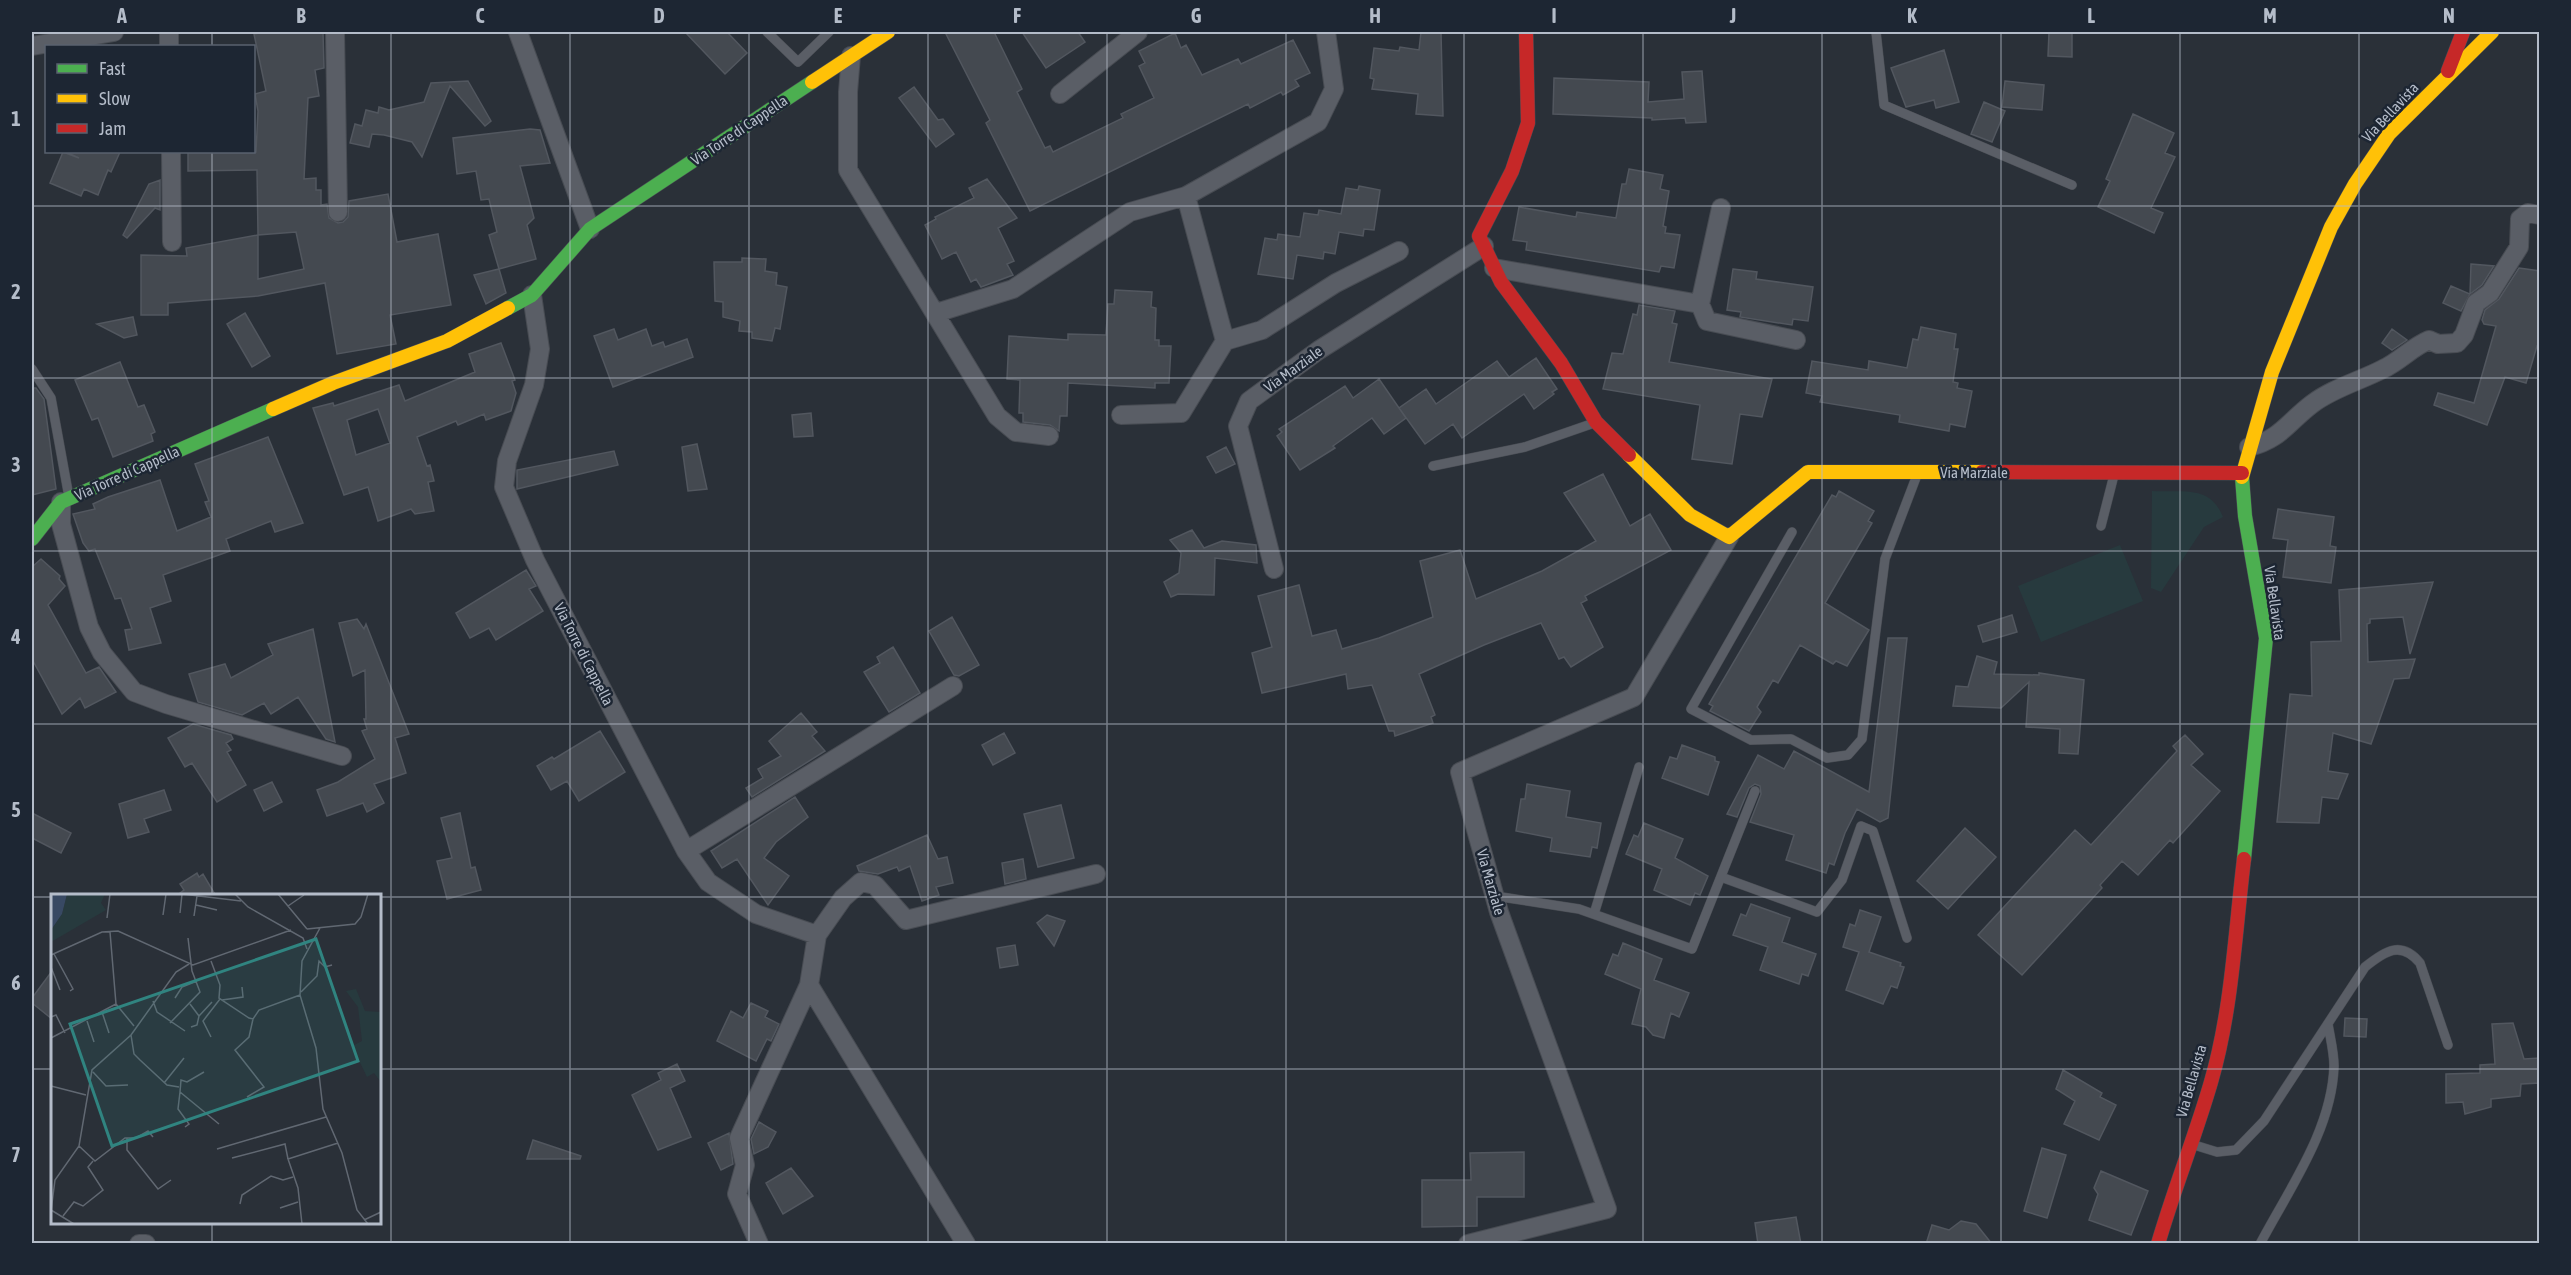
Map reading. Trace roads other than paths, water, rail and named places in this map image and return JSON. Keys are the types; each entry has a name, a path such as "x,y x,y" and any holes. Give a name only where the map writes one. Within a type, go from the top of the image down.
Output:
{"street":[{"path":"32,46 114,32"},
{"path":"335,32 338,212"},
{"path":"518,32 590,229"},
{"name":"Via Torre di Cappella","path":"32,539 65,501 333,383 447,341 532,295 590,229 888,32"},
{"path":"1060,94 1138,32"},
{"path":"936,313 1013,289 1130,212 1186,196 1318,122 1334,89 1326,32"},
{"path":"1526,32 1528,123 1512,171 1479,236 1501,282 1561,363 1596,422 1690,515 1729,537"},
{"path":"2446,79 2463,32"},
{"name":"Via Bellavista","path":"2158,1244 2211,1081 2226,1011 2262,692 2266,638 2245,516 2242,472 2272,372 2331,227 2371,158 2389,134 2492,32"},
{"path":"851,56 848,92 848,170 997,416 1016,432 1049,436"},
{"path":"171,153 172,242"},
{"path":"1186,196 1225,341"},
{"path":"1721,208 1700,304 1707,321 1796,340"},
{"path":"2249,447 2269,442 2313,403 2383,369 2407,355 2416,345 2429,340 2438,344 2457,343 2464,335 2476,303 2490,293 2519,247 2520,219 2528,213 2540,215"},
{"name":"Via Marziale","path":"1274,568 1238,426 1249,401 1319,350 1484,246"},
{"path":"1121,415 1181,413 1225,341 1262,330 1336,283 1399,252"},
{"path":"1494,268 1700,304"},
{"name":"Via Torre di Cappella","path":"532,295 540,349 534,385 507,461 504,487 535,560 686,851 708,882 756,914 818,935"},
{"name":"Via Marziale","path":"1468,1244 1607,1209 1495,896 1460,772 1634,697 1729,537 1808,472 2242,472"},
{"path":"65,501 61,524 89,627 102,653 134,692 166,704 342,756"},
{"path":"686,851 953,686"},
{"path":"759,1244 737,1194 745,1165 739,1138 809,985 818,935 843,898 861,882 875,885 906,920 1096,874"},
{"path":"809,985 966,1244"},
{"path":"139,1244 146,1244"}],"lane":[{"path":"767,32 798,62 829,32"},
{"path":"1876,32 1884,105 2072,185"},
{"path":"32,369 51,398 65,501"},
{"path":"1433,466 1525,447 1596,422"},
{"path":"1792,532 1691,709 1751,740 1791,739 1827,758 1848,755 1863,740 1885,559 1918,472"},
{"path":"2101,526 2115,473"},
{"path":"1594,914 1639,767"},
{"path":"1495,896 1580,909 1692,949 1755,791"},
{"path":"1721,878 1817,912 1842,880 1861,826 1874,831 1907,938"},
{"path":"2189,1144 2217,1152 2236,1150 2264,1121 2365,967 2382,953 2398,950 2412,953 2420,963 2448,1045"},
{"path":"2260,1244 2311,1149 2326,1111 2334,1065 2328,1024"}]}
